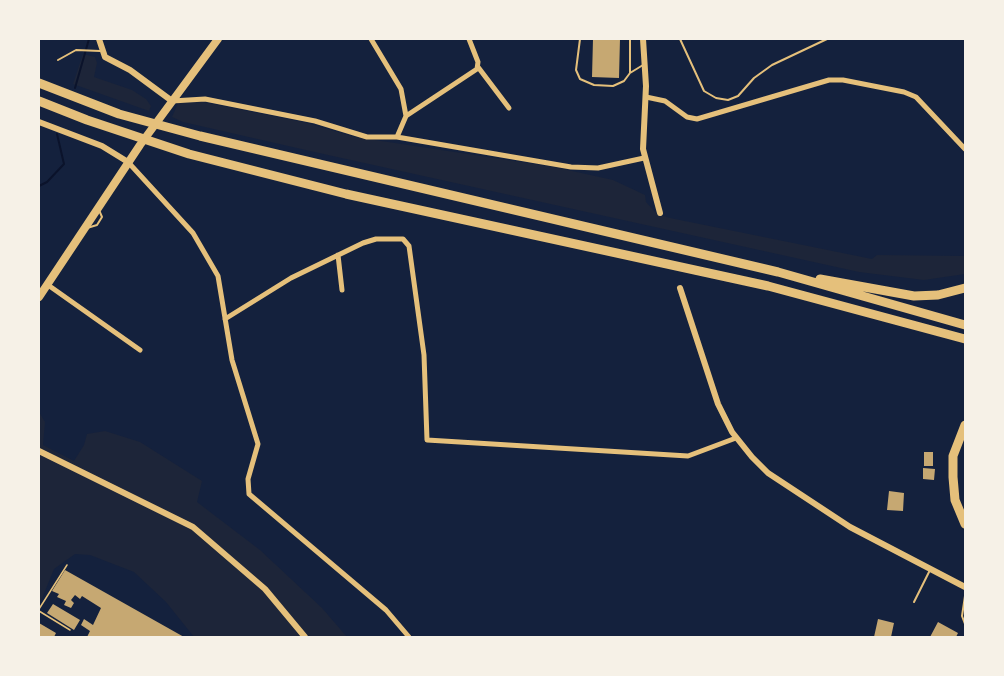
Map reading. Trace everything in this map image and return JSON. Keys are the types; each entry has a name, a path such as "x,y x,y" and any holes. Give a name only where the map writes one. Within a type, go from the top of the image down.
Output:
{"highway":[{"path":"39,83 89,104 200,136 778,272 965,326"},
{"path":"39,101 87,120 189,154 346,194 768,286 965,339"},
{"path":"778,272 914,296 938,295 965,288"},
{"path":"965,425 953,456 952,477 955,500 965,524"}],"main road":[{"path":"39,297 128,162 218,39"}],"street":[{"path":"99,39 101,51 107,58 130,70 172,101 205,99 315,121 367,137 397,137 572,167 598,168 644,158"},
{"path":"371,39 401,88 406,116 397,137"},
{"path":"469,39 478,67 508,108"},
{"path":"643,39 646,96 644,158 660,213"},
{"path":"406,116 470,75 478,67"},
{"path":"646,96 665,101 687,117 697,119 829,80 843,80 904,92 916,97 965,149"},
{"path":"42,123 102,146 128,162 199,240 218,276 232,360 258,444 248,479 249,494 386,610 409,637"},
{"path":"225,319 291,278 338,255 376,239 403,239 409,246 424,355 427,440 688,456 736,438"},
{"path":"338,255 342,290"},
{"path":"48,285 140,350"},
{"path":"680,288 714,395 736,438 768,473 850,527 965,587"},
{"path":"39,451 193,527 265,589 305,637"}],"lane":[{"path":"580,39 576,70 580,79 594,85 613,86 624,81 630,73 645,64"},
{"path":"630,39 630,73"},
{"path":"680,39 704,91 716,98 728,100 738,96 754,78 772,65 827,39"},
{"path":"58,60 74,51 91,53 101,51"},
{"path":"40,130 42,123"},
{"path":"914,602 930,570"},
{"path":"965,596 962,616 965,624"}],"path":[{"path":"67,565 39,610 70,630"}],"shaded area":[{"path":"83,54 95,57 97,63 94,77 132,90 146,99 151,106 149,111 73,84"},
{"path":"202,102 307,123 355,137 554,167 613,180 645,195 646,202 657,214 670,218 872,259 877,255 965,256 965,274 924,280 859,272 310,151 183,122 172,117 178,103"},
{"path":"39,412 45,422 43,445 74,461 84,445 87,434 105,431 140,442 202,481 197,502 260,550 322,608 347,637 194,637 166,602 134,572 90,555 75,554 54,569 41,601 39,600"}],"building":[{"path":"593,39 620,39 619,78 592,77"},
{"path":"924,452 933,452 933,466 924,466"},
{"path":"923,468 935,469 934,480 923,479"},
{"path":"889,491 904,493 903,511 887,510"},
{"path":"65,570 184,637 87,637 90,631 81,625 84,619 93,625 101,608 82,596 80,599 75,595 71,600 74,603 71,608 64,605 66,601 57,597 59,594 52,591"},
{"path":"53,604 80,620 74,630 47,613"},
{"path":"878,619 894,623 891,637 874,637"},
{"path":"938,622 958,633 956,637 930,637"},
{"path":"39,623 56,633 54,637 39,637"}],"waterway":[{"path":"75,88 89,39"},
{"path":"39,186 47,182 64,164 57,134"}]}
